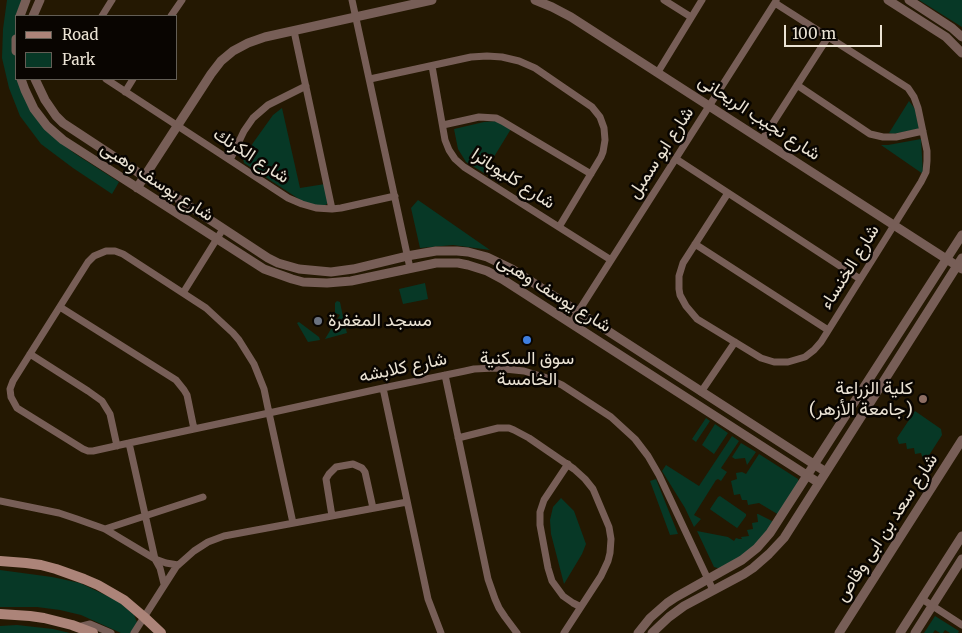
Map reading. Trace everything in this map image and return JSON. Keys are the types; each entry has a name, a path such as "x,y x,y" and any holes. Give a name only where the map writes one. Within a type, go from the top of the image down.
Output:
{"main road":[{"path":"0,561 26,563 56,569 98,585 124,600 161,633"},
{"path":"0,614 44,618 93,633"}],"street":[{"path":"20,15 26,0"},
{"path":"33,15 40,0"},
{"path":"103,15 112,0"},
{"path":"172,15 182,0"},
{"path":"352,0 410,268"},
{"path":"137,188 211,74 227,56 241,47 256,40 415,2 432,0"},
{"name":"شارع نجيب الريحانى","path":"535,0 567,14 947,259 960,264"},
{"path":"664,0 692,17"},
{"path":"658,72 702,0"},
{"path":"888,0 946,37 962,53"},
{"path":"909,0 952,28 962,37"},
{"name":"شارع الخنساء","path":"728,193 683,263 679,276 679,289 683,301 697,319 761,358 774,362 788,362 800,359 818,346 926,172 928,156 917,102 908,88 776,2"},
{"name":"شارع ابو سمبل","path":"571,323 776,2"},
{"path":"294,31 332,209"},
{"path":"762,140 828,36"},
{"path":"370,80 471,57 510,58 535,68 592,107 600,117 604,128 605,146 601,157 559,227"},
{"name":"شارع كليوباترا","path":"432,66 447,145 459,163 611,260"},
{"name":"شارع يوسف وهبى","path":"21,80 34,109 47,126 62,140 264,269 303,282 315,283 339,282 426,264 447,262 478,268 502,279 820,483"},
{"name":"شارع يوسف وهبى","path":"35,80 50,108 63,123 268,258 288,266 310,271 331,272 353,270 408,256 446,251 468,252 488,257 512,269 826,472"},
{"name":"شارع الكرنك","path":"107,80 295,201 316,208 332,209 394,196"},
{"path":"125,92 132,80"},
{"path":"797,85 870,134 896,137 923,131"},
{"path":"230,160 244,131 253,118 268,105 306,86"},
{"path":"443,125 480,117 496,118 591,174"},
{"path":"676,159 860,279"},
{"path":"183,293 223,228"},
{"path":"638,633 650,618 676,596 742,560 764,541 962,236"},
{"path":"695,244 828,330"},
{"path":"117,446 110,414 102,400 30,354 91,258 98,253 106,251 115,251 123,254 212,313 233,332 250,356 264,389 293,523"},
{"path":"652,633 676,611 744,574 769,554 791,528 960,264"},
{"path":"60,307 176,380 187,395 194,429"},
{"path":"701,392 735,342"},
{"name":"شارع كلابشه","path":"30,354 10,389 14,404 20,410 83,449 91,451 383,388 486,368 505,368 544,377 562,385 612,417 635,439 654,465 713,590"},
{"path":"445,375 491,589 502,612 517,633"},
{"path":"383,388 428,599 441,633"},
{"path":"458,438 498,428 509,428 520,432 568,464 586,479 593,489 610,527 611,546 608,561 601,576 564,633"},
{"name":"شارع سعد بن ابى وقاص","path":"839,633 962,440"},
{"path":"129,443 155,559 160,568 164,584"},
{"path":"332,516 326,479 328,474 336,468 353,464 362,468 365,472 373,508"},
{"path":"568,464 544,500 540,512 540,525 552,581 563,596 581,607"},
{"path":"105,529 202,497"},
{"path":"0,501 59,514 105,529 155,559 178,565"},
{"path":"134,633 178,565 194,551 216,539 407,502"},
{"path":"900,633 962,536"},
{"path":"915,633 962,559"},
{"path":"922,599 962,625"},
{"path":"78,627 90,624 111,633"}],"green space":[{"path":"7,0 27,0 15,15 15,80 21,80 27,98 58,140 74,153 119,182 112,194 41,144 20,116 9,88 2,58"},
{"path":"919,0 962,0 962,27"},
{"path":"909,101 915,109 919,129 893,134 889,133"},
{"path":"282,108 300,188 325,184 328,203 323,207 305,203 244,163 243,159 253,143 273,115"},
{"path":"497,121 511,129 484,173 466,162 458,149 454,129"},
{"path":"921,139 923,174 881,145 888,145"},
{"path":"418,200 490,250 453,245 420,248 411,208"},
{"path":"425,283 428,299 403,304 399,289"},
{"path":"337,301 340,302 344,322 334,324 340,315 335,313 335,303"},
{"path":"299,322 319,337 320,340 308,342 297,323"},
{"path":"345,326 347,333 325,339 331,329"},
{"path":"915,411 941,429 942,435 926,460 923,459 921,453 915,454 914,448 907,449 906,443 899,444 897,438"},
{"path":"706,418 710,421 696,442 692,439"},
{"path":"715,424 728,433 714,454 702,445"},
{"path":"732,436 739,441 721,468 727,472 721,481 716,480 694,515 701,519 694,527 685,508 662,471 666,465 699,486"},
{"path":"741,443 756,452 747,465 745,458 735,459 732,457"},
{"path":"759,454 798,479 799,485 779,515 759,503 748,505 747,500 742,500 740,494 734,495 731,481 737,479 736,473 742,472 746,474"},
{"path":"656,479 678,534 670,535 650,481"},
{"path":"720,496 746,514 737,528 710,509"},
{"path":"561,498 574,511 586,544 564,584 551,534 550,520 553,507"},
{"path":"757,514 774,522 753,548 721,569 714,567 697,531 728,537 734,541 736,538 742,539 741,537 749,536 747,530 753,529 752,523 758,522"},
{"path":"0,570 80,583 118,601 134,615 137,622 135,627 132,633 121,633 81,615 60,610 37,607 0,607"},
{"path":"935,616 959,631 958,633 950,633 945,630 943,633 940,633 935,630 933,633 924,633"},
{"path":"17,625 70,633 0,633 0,626"}],"place":[{"name":"مسجد المغفرة","path":"318,321"},
{"name":"سوق السكنية الخامسة","path":"527,340"},
{"name":"كلية الزراعة (جامعة الأزهر)","path":"923,399"}]}
